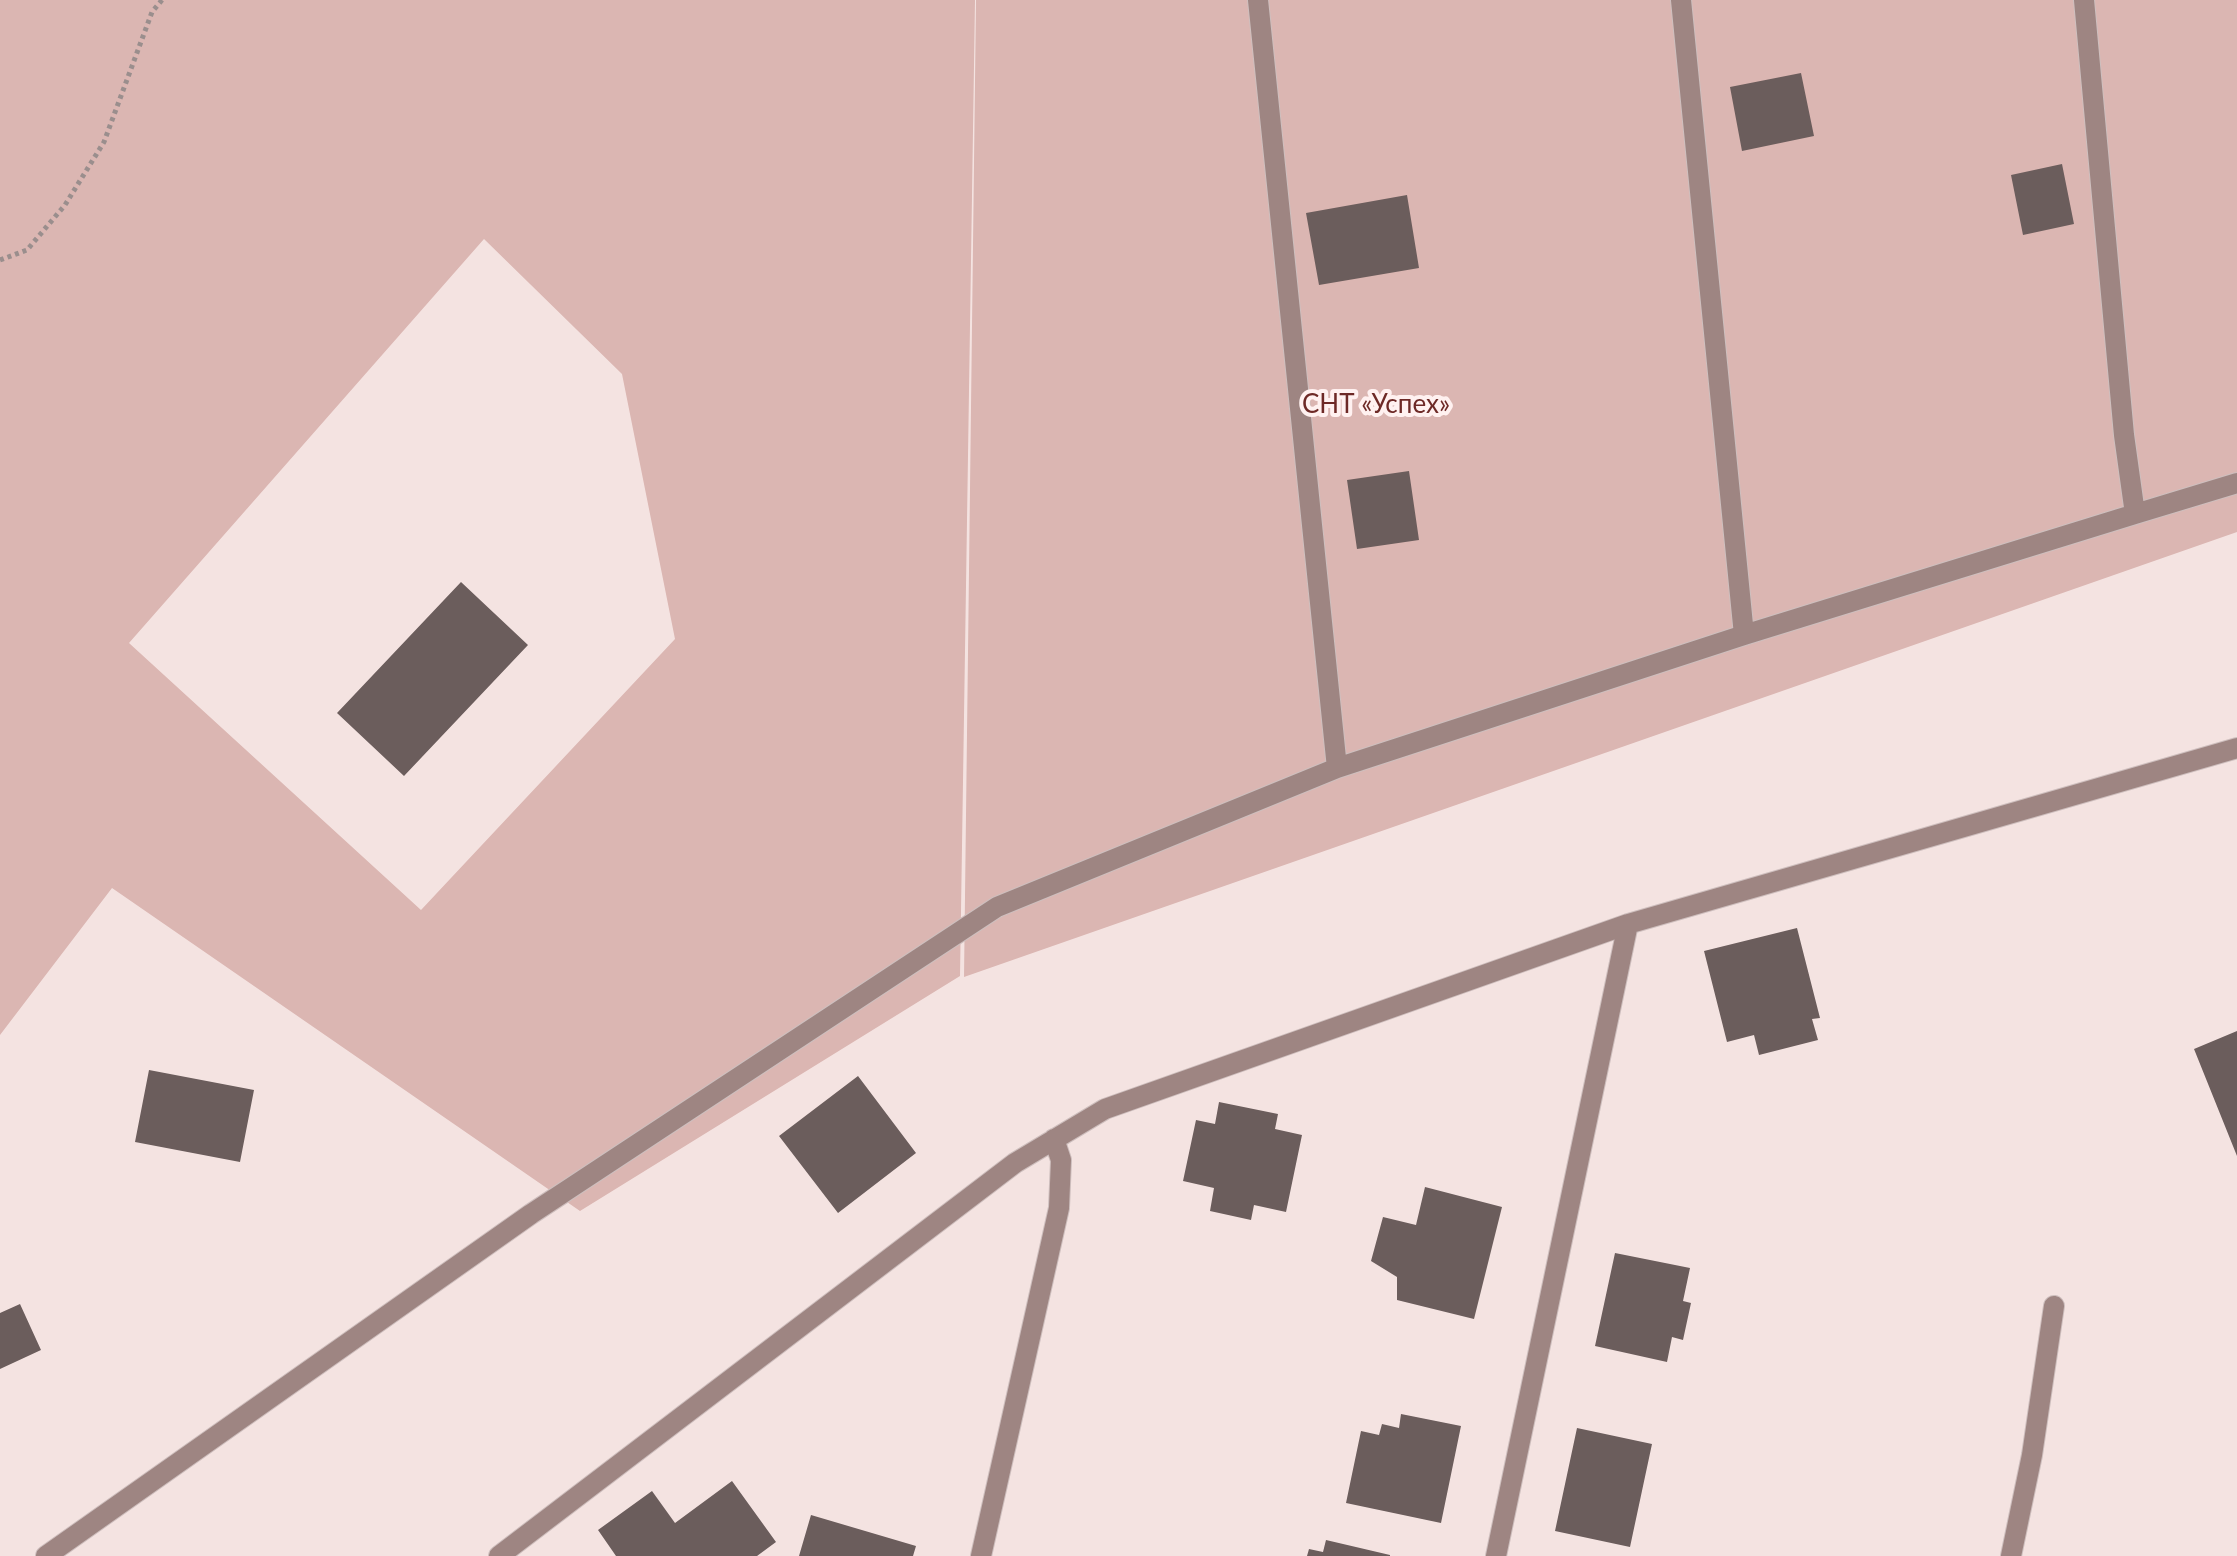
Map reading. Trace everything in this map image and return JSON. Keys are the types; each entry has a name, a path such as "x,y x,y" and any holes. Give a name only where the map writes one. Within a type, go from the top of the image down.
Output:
{"street":[{"path":"1258,0 1337,768"},
{"path":"1681,0 1744,635"},
{"path":"2084,0 2124,435 2135,514"},
{"path":"46,1556 531,1214 997,907 1337,768 1744,635 2237,483"},
{"path":"499,1556 1015,1163 1105,1109 1628,924 2237,748"},
{"path":"1496,1556 1628,924"},
{"path":"981,1556 1059,1208 1061,1160 1054,1139"},
{"path":"2011,1556 2032,1455 2054,1306"}],"path":[{"path":"0,260 27,250 65,205 104,142 152,12 162,0"}],"green space":[{"path":"0,0 975,0 960,976 580,1211 112,888 0,1035","holes":["484,239 622,374 675,639 421,910 129,643"]},
{"name":"СНТ «Успех»","path":"976,0 2237,0 2237,532 964,977"}],"building":[{"path":"1801,73 1814,136 1742,151 1730,87"},
{"path":"2062,164 2074,224 2023,235 2011,175"},
{"path":"1407,195 1419,268 1319,285 1306,213"},
{"path":"1409,471 1419,540 1357,549 1347,480"},
{"path":"461,582 528,645 404,776 337,713"},
{"path":"1797,928 1820,1018 1812,1019 1818,1040 1759,1055 1754,1035 1727,1042 1704,951"},
{"path":"2237,1031 2237,1156 2194,1049"},
{"path":"149,1070 254,1090 240,1162 135,1142"},
{"path":"858,1076 916,1153 838,1213 779,1136"},
{"path":"1219,1102 1278,1114 1275,1129 1302,1135 1286,1212 1254,1205 1251,1220 1210,1211 1214,1188 1183,1181 1196,1120 1215,1124"},
{"path":"1425,1187 1502,1207 1474,1319 1397,1300 1397,1277 1371,1261 1383,1217 1416,1225"},
{"path":"1615,1253 1690,1268 1683,1301 1691,1303 1683,1340 1672,1337 1667,1362 1595,1346"},
{"path":"20,1304 41,1350 0,1369 0,1313"},
{"path":"1401,1414 1461,1426 1441,1523 1346,1503 1361,1431 1379,1435 1382,1424 1399,1428"},
{"path":"1577,1428 1652,1444 1630,1547 1555,1531"},
{"path":"732,1481 776,1542 757,1556 616,1556 598,1530 652,1491 675,1523"},
{"path":"811,1515 916,1546 913,1556 799,1556"},
{"path":"1326,1540 1390,1556 1307,1556 1309,1549 1323,1552"}]}
